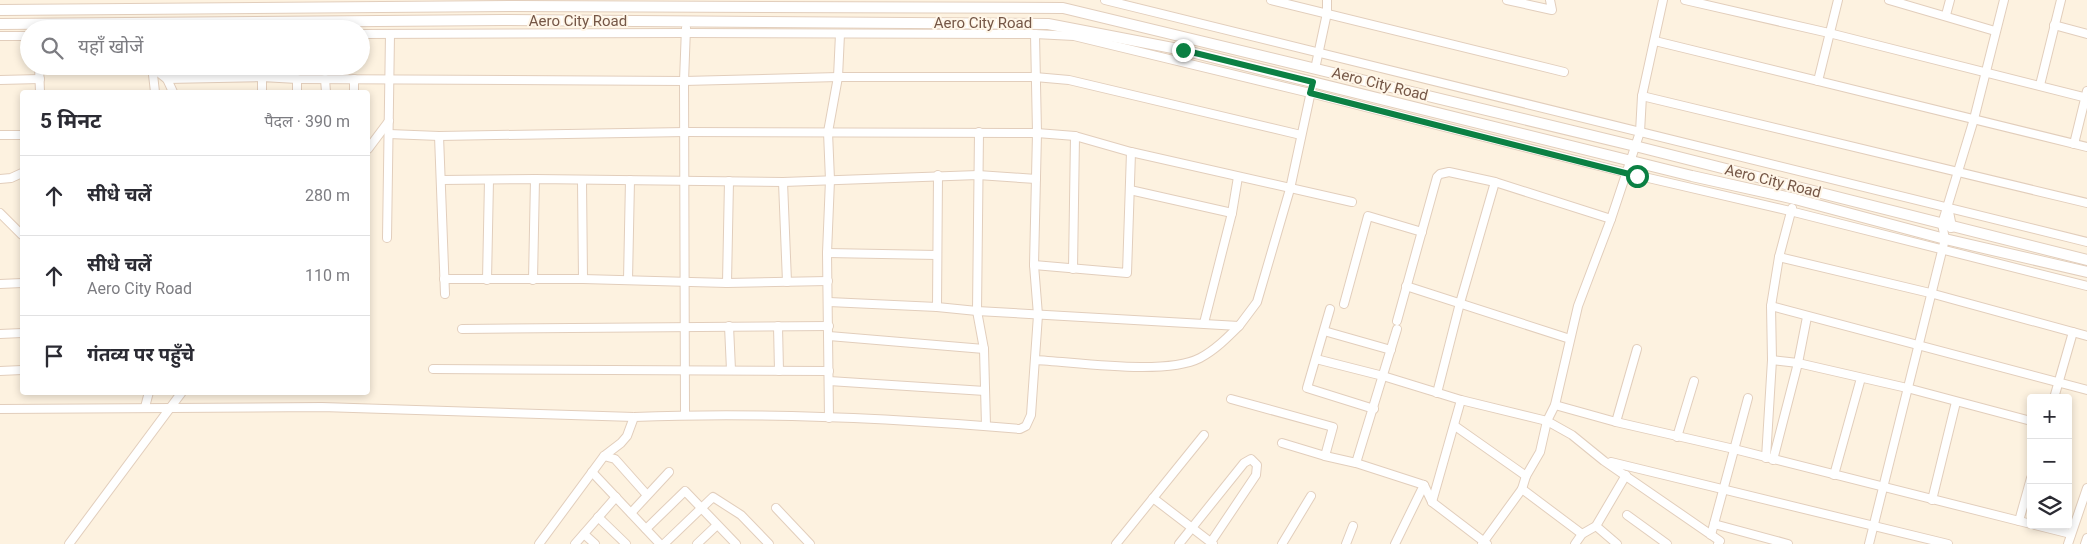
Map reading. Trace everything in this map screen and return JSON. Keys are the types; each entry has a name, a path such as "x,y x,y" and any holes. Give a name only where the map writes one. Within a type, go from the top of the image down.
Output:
{"street":[{"path":"1105,0 2087,242"},
{"path":"1271,0 1564,72"},
{"path":"1315,69 1327,13 1327,0"},
{"path":"1507,0 1552,10 1550,0"},
{"path":"1282,443 1356,463 1424,485 1432,502 1484,543 1522,489 1526,476 1540,452 1547,421 1555,406 1578,306 1611,219 1640,132 1642,96 1655,41 1662,0"},
{"path":"1685,0 2086,95 2074,144"},
{"path":"1818,81 1838,0"},
{"path":"1890,0 1995,31"},
{"path":"1946,15 1950,0"},
{"path":"1869,544 1930,293 1944,244 1947,226 1947,207 1974,119 2004,0"},
{"path":"2040,85 2061,0"},
{"name":"Aero City Road","path":"0,10 514,3 842,8 1063,4 1315,69 1635,146 2087,260"},
{"path":"841,22 842,8"},
{"path":"685,415 686,181 684,81 687,21"},
{"name":"Aero City Road","path":"370,24 687,21 1048,24 1183,50 1631,159 1692,176 1795,199 1944,244 2087,272"},
{"name":"Aero City Road","path":"0,24 20,25"},
{"path":"2054,25 2087,34"},
{"path":"370,34 685,33 1035,34 1074,36 1627,173 1944,244 2087,286"},
{"path":"388,238 390,34"},
{"path":"830,418 827,253 830,180 828,132 838,77 840,34"},
{"path":"0,410 145,407 322,407 634,417 685,415 830,418 986,426 1020,430 1026,426 1031,415 1038,315 1034,265 1037,133 1035,34"},
{"path":"0,36 20,36"},
{"path":"1655,41 2087,147"},
{"path":"40,75 40,90"},
{"path":"153,75 155,90"},
{"path":"162,75 167,79 171,90"},
{"path":"167,79 262,77 297,79 684,81 838,77 1035,78 1069,80 1301,136"},
{"path":"262,77 262,90"},
{"path":"297,79 297,90"},
{"path":"326,79 326,90"},
{"path":"354,79 354,90"},
{"path":"0,80 40,80"},
{"path":"1035,360 1149,368 1178,366 1206,354 1219,345 1239,326 1257,302 1290,189 1313,82"},
{"path":"1642,96 2087,203"},
{"path":"370,146 389,121"},
{"path":"389,134 439,136 685,132 1037,133 1075,136 1131,152 1352,202"},
{"path":"979,132 978,311 984,349 986,426"},
{"path":"0,135 20,135"},
{"path":"439,136 445,294"},
{"path":"1074,268 1075,136"},
{"path":"1034,265 1127,273 1131,152"},
{"path":"1356,463 1374,409 1391,350 1406,286 1437,177 1440,174 1449,172 1494,182 1611,219"},
{"path":"0,179 11,178 20,174"},
{"path":"937,306 938,175"},
{"path":"442,180 534,179 783,182 978,175 1036,180"},
{"path":"1204,323 1232,213 1238,177"},
{"path":"534,179 534,280"},
{"path":"487,280 488,180"},
{"path":"628,280 630,180"},
{"path":"582,181 583,279"},
{"path":"727,283 729,181"},
{"path":"783,182 787,282"},
{"path":"1437,393 1494,182"},
{"path":"1130,190 1232,213"},
{"path":"1769,459 1772,360 1771,306 1779,257 1790,211 1795,199"},
{"path":"0,213 20,233"},
{"path":"1344,304 1368,216 1422,232"},
{"path":"827,253 937,255"},
{"path":"1779,257 1930,293 2087,336"},
{"path":"444,279 583,279 727,283 828,281"},
{"path":"0,284 20,283"},
{"path":"1406,286 1570,339"},
{"path":"829,302 937,306 1038,315 1239,326"},
{"path":"1771,306 2087,390"},
{"path":"1330,309 1307,388 1374,409"},
{"path":"1769,459 1798,363 1807,317"},
{"path":"729,326 731,370"},
{"path":"778,326 779,371"},
{"path":"462,329 829,326"},
{"path":"1324,331 1391,350"},
{"path":"2055,394 2073,332"},
{"path":"0,334 20,333"},
{"path":"829,336 984,349"},
{"path":"1616,422 1637,350"},
{"path":"1316,359 1383,376 1461,400 1547,421 1572,435 1604,461 1720,541 1718,544"},
{"path":"1772,360 1798,363 1907,388 2027,420"},
{"path":"433,369 829,371"},
{"path":"0,370 20,370"},
{"path":"1834,475 1861,378"},
{"path":"829,381 985,391"},
{"path":"1677,437 1694,381"},
{"path":"145,407 148,395"},
{"path":"69,544 180,395"},
{"path":"1711,535 1748,398"},
{"path":"1231,399 1333,427 1325,456"},
{"path":"1432,502 1461,400"},
{"path":"1932,500 1956,402"},
{"path":"1555,406 2027,523"},
{"path":"539,544 604,456 627,436 634,417"},
{"path":"1454,426 1526,476"},
{"path":"1116,544 1204,435"},
{"path":"604,456 615,459 647,495"},
{"path":"1154,498 1192,528 1212,543 1256,476 1258,471 1254,461 1248,460 1244,463 1192,528 1179,544"},
{"path":"1604,461 1948,544"},
{"path":"592,472 662,544 714,497 741,515 765,542"},
{"path":"630,513 669,472"},
{"path":"1575,544 1582,534 1596,526 1626,475"},
{"path":"2019,521 2029,484"},
{"path":"1395,544 1424,485"},
{"path":"2068,544 2087,488"},
{"path":"1522,489 1582,534"},
{"path":"646,529 685,490 736,544"},
{"path":"1282,544 1311,496"},
{"path":"575,544 616,497"},
{"path":"776,508 810,544"},
{"path":"1627,515 1666,544"},
{"path":"598,517 626,544"},
{"path":"1714,524 1788,544"},
{"path":"697,544 717,525"},
{"path":"1346,544 1353,526"},
{"path":"1596,526 1617,544"},
{"path":"2051,529 2071,534"},
{"path":"584,534 595,544"},
{"path":"2085,544 2087,538"}],"route":[{"path":"1183,50 1313,82 1310,93 1637,176"}]}
